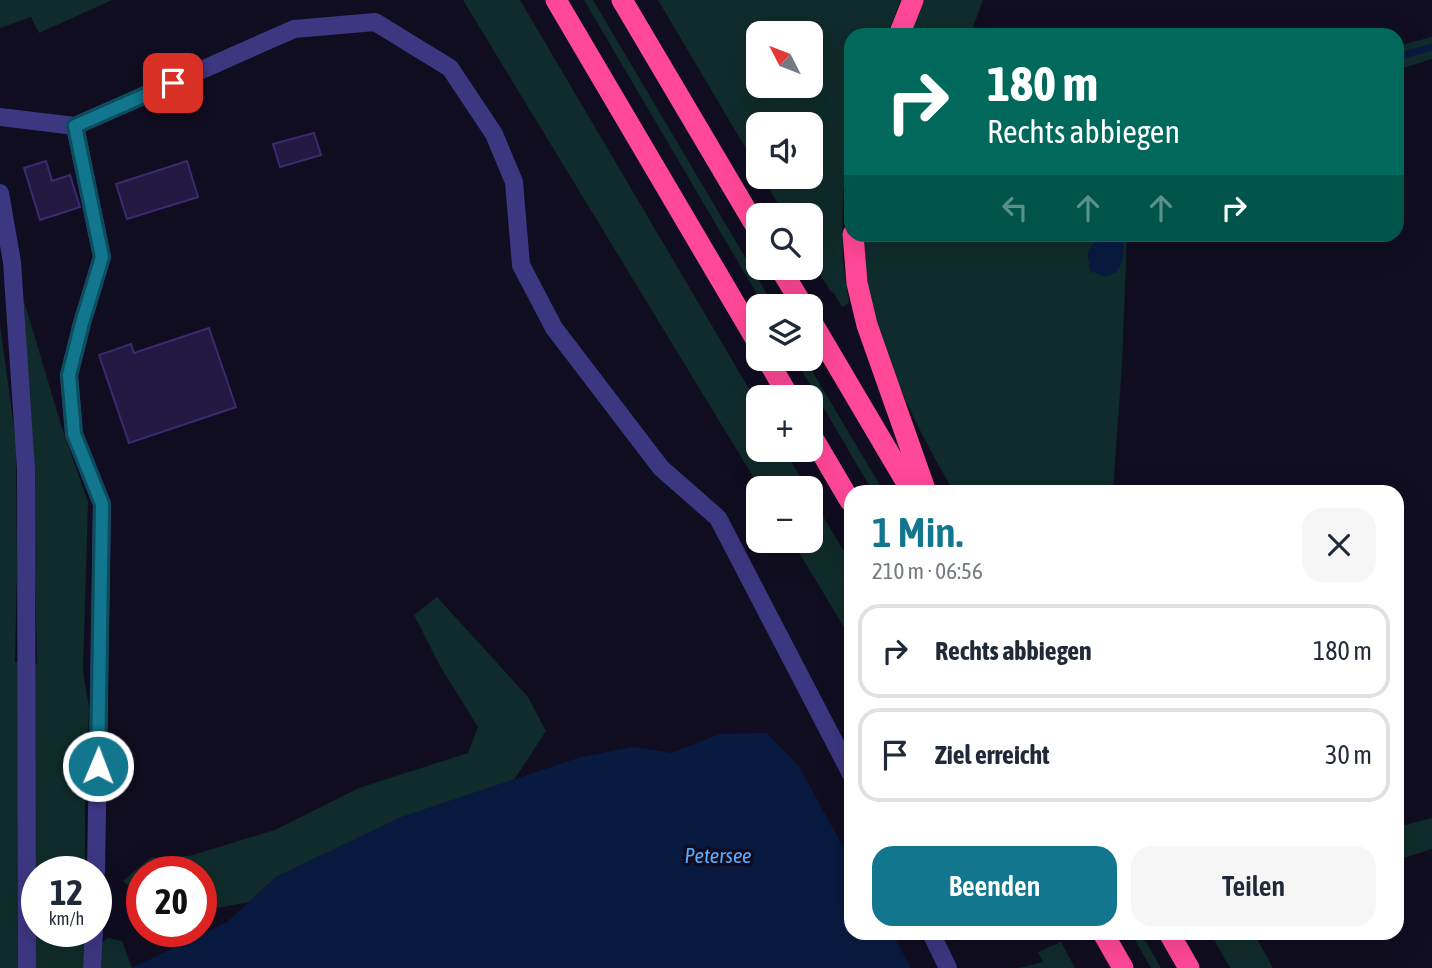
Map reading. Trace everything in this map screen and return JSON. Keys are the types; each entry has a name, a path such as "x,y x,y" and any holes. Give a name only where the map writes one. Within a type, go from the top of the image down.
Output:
{"highway":[{"path":"556,0 746,323"},
{"path":"622,0 746,210"},
{"path":"902,28 913,0"},
{"path":"854,242 857,283 867,325 924,485"},
{"path":"823,341 908,485"},
{"path":"823,455 844,491"},
{"path":"1107,940 1123,968"},
{"path":"1172,940 1189,968"}],"street":[{"path":"0,117 75,126 294,29 375,22 450,68 494,134 514,182 521,265 554,328 662,468 718,518 844,760"},
{"path":"75,126 102,257 69,375 74,434 102,504 96,856"},
{"path":"0,193 12,262 26,469 27,968"},
{"path":"934,940 948,968"},
{"path":"92,968 93,947"}],"green space":[{"path":"0,0 112,0 39,33 31,17 0,28"},
{"path":"463,0 520,0 747,385 746,462 791,462 800,476 753,476"},
{"path":"584,0 593,0 746,259 746,275"},
{"path":"658,0 901,0 890,28 844,28 842,216 843,261 849,303 842,307 823,279 823,203 778,203 769,189 823,189 823,112 746,112 746,149"},
{"path":"923,0 983,0 973,28 913,28"},
{"path":"1432,37 1432,59 1404,68 1404,44"},
{"path":"864,242 1094,242 1088,254 1090,270 1105,277 1123,242 1127,242 1113,485 950,485 913,417 891,365 873,311 865,265"},
{"path":"749,280 759,280 767,294 757,294"},
{"path":"24,301 62,428 88,502 83,671 89,708 85,856 21,856 21,947 85,947 85,968 0,968 0,325 16,442 15,662 37,664"},
{"path":"802,371 812,371 820,385 810,385"},
{"path":"823,389 880,485 869,485 823,407"},
{"path":"823,516 844,552 844,627 799,553 823,553"},
{"path":"437,597 528,697 546,731 514,780 402,817 276,877 249,902 217,908 217,856 189,856 275,830 359,788 468,753 478,727 440,666 414,615"},
{"path":"1432,818 1432,849 1404,858 1404,825"},
{"path":"112,939 122,941 132,968 96,968 97,947 112,947"},
{"path":"1135,940 1145,940 1161,968 1151,968"},
{"path":"1214,940 1258,940 1273,968 1230,968"},
{"path":"1061,942 1075,968 1019,968 1043,962 1038,952"}],"water":[{"path":"1094,242 1123,242 1121,265 1117,271 1105,277 1090,270 1088,254"},
{"name":"Petersee","path":"767,733 798,765 844,848 844,940 896,940 911,968 132,968 175,947 217,947 217,927 227,922 276,877 402,817 581,757 633,747 672,753 720,734"}],"building":[{"path":"314,133 321,155 280,167 273,144"},
{"path":"46,161 52,181 70,175 80,207 40,220 24,168"},
{"path":"187,161 198,197 127,219 116,184"},
{"path":"209,328 236,407 129,443 99,355 131,344 134,353"}],"waterway":[{"path":"1404,55 1432,47"}],"route":[{"path":"98,766 102,504 74,434 69,375 102,257 75,126 173,83"}]}
